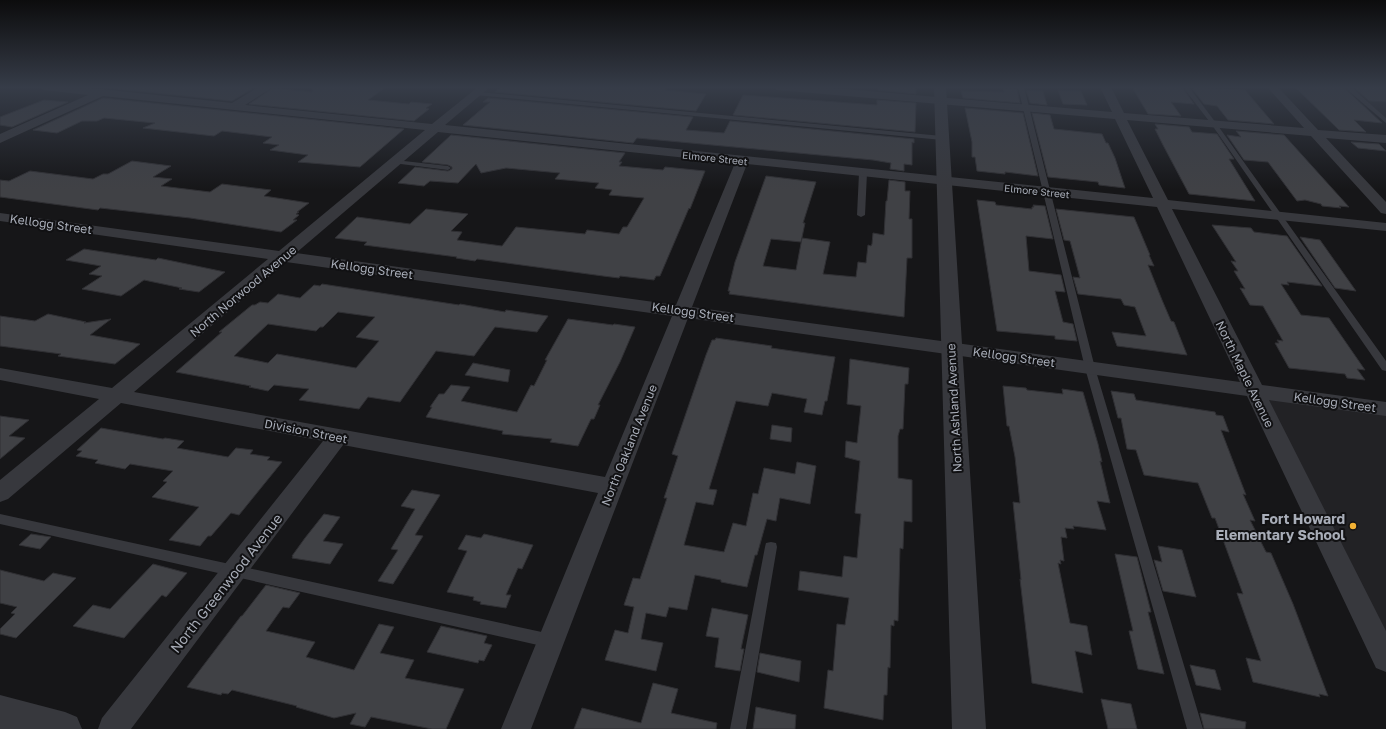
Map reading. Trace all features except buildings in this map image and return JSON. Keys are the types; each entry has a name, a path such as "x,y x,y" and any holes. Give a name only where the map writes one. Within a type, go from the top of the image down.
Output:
{"street":[{"path":"0,139 39,121"},
{"name":"Elmore Street","path":"375,121 742,161 1386,227"},
{"name":"North Norwood Avenue","path":"0,493 118,396 443,121"},
{"name":"North Ashland Avenue","path":"941,121 969,729"},
{"name":"North Maple Avenue","path":"1121,121 1253,391 1383,649"},
{"path":"1179,121 1386,139"},
{"path":"1303,121 1386,210"},
{"name":"North Oakland Avenue","path":"516,729 742,161"},
{"name":"Kellogg Street","path":"0,217 1386,409"},
{"name":"Division Street","path":"0,374 612,488"},
{"name":"North Greenwood Avenue","path":"113,729 338,437"},
{"path":"0,712 65,729"}],"lane":[{"path":"779,121 942,138"},
{"path":"1029,121 1090,368 1195,729"},
{"path":"1212,121 1386,368"},
{"path":"395,162 448,168"},
{"path":"861,215 863,173"},
{"path":"0,519 551,641"},
{"path":"738,729 771,547"}],"shaded area":[{"name":"Fort Howard Elementary School","path":"1253,391 1386,409 1386,659"}],"place":[{"name":"Fort Howard Elementary School","path":"1353,526"}]}
